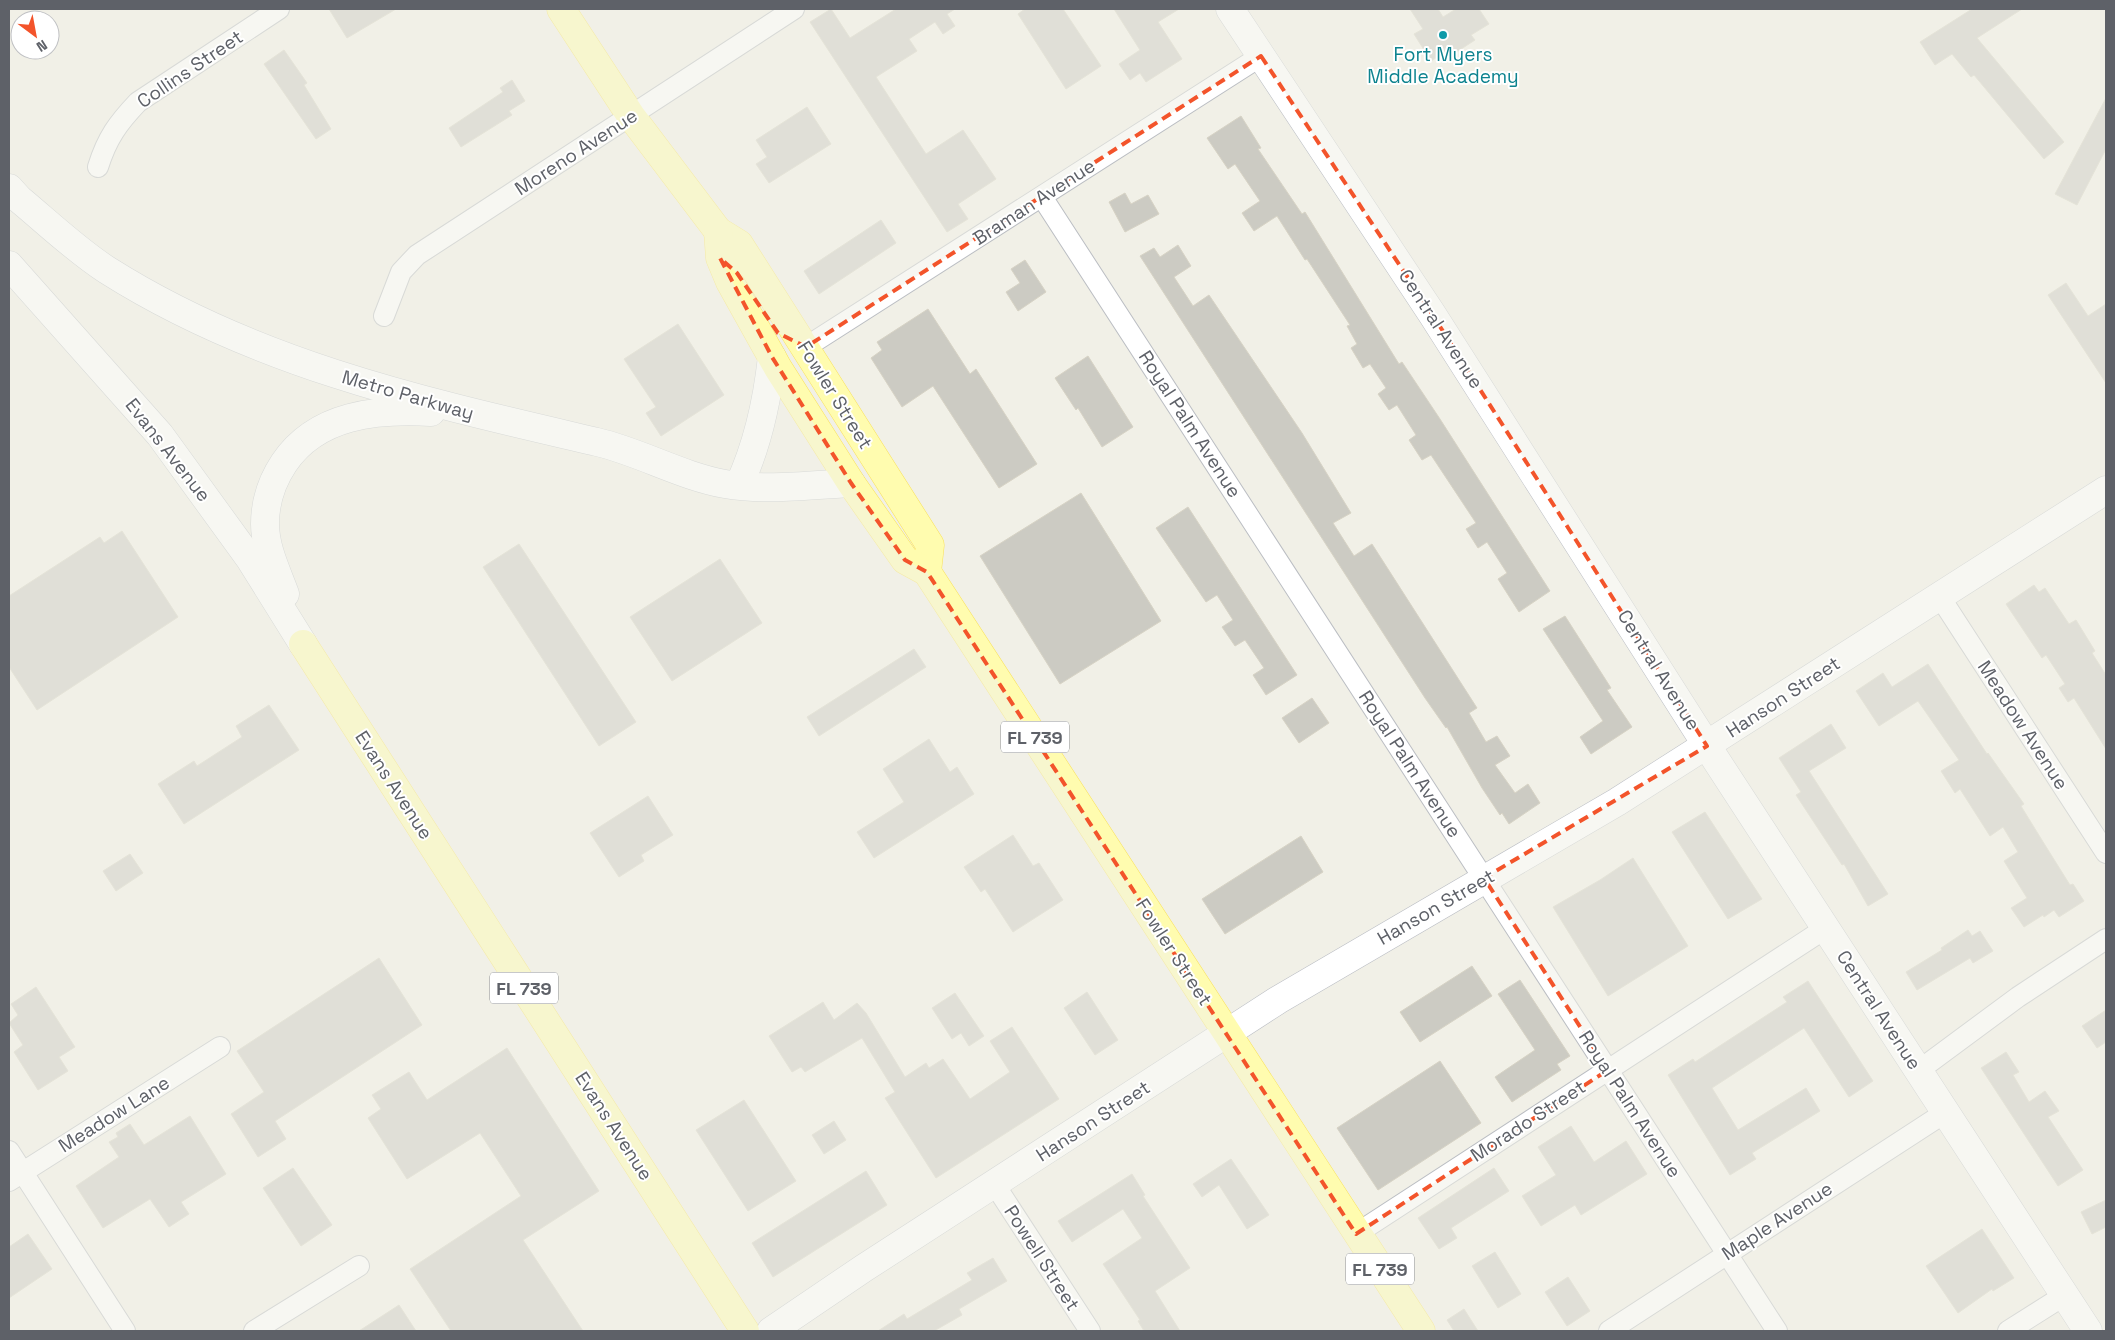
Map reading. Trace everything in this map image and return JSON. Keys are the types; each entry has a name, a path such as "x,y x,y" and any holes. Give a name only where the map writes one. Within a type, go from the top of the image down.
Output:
{"main road":[{"name":"Fowler Street","path":"561,9 631,116 718,231 739,244 806,347 930,545 927,572"},
{"name":"Fowler Street","path":"718,231 720,258 730,282 772,357 851,483 905,560 927,572 1356,1234 1421,1331"},
{"path":"720,258 737,273 778,333 806,347"},
{"path":"851,483 905,505"},
{"name":"Evans Avenue","path":"303,644 745,1331"}],"street":[{"name":"Collins Street","path":"98,167 106,142 120,122 138,102 280,9"},
{"name":"Moreno Avenue","path":"384,316 401,272 418,255 794,9"},
{"name":"Central Avenue","path":"1230,9 1432,314 1706,746 2088,1331"},
{"name":"Braman Avenue","path":"806,347 1262,56"},
{"name":"Metro Parkway","path":"9,188 19,199 104,268 199,322 352,381 478,415 602,443 710,480 739,485 793,487 851,483"},
{"name":"Royal Palm Avenue","path":"1042,197 1777,1331"},
{"name":"Evans Avenue","path":"9,265 160,435 250,559 303,644"},
{"path":"739,485 753,455 768,392 772,357"},
{"path":"303,644 272,558 265,524 271,488 278,471 290,454 318,430 358,415 407,411 478,415"},
{"name":"Hanson Street","path":"771,1331 864,1268 995,1186 1278,1000 1617,802 2106,490"},
{"name":"Meadow Avenue","path":"1940,597 2106,853"},
{"name":"Morado Street","path":"1356,1234 1826,928"},
{"path":"1918,1071 2018,997 2106,939"},
{"name":"Meadow Lane","path":"16,1177 220,1047"},
{"name":"Maple Avenue","path":"1609,1331 1946,1112"},
{"path":"9,1152 16,1177 125,1331"},
{"name":"Powell Street","path":"995,1186 1090,1331"},
{"path":"254,1331 358,1266"},
{"path":"2008,1331 2064,1295"}],"highlighted area":[{"path":"1261,56 1432,314 1707,746 1484,878 1608,1070 1356,1234 927,572 905,560 851,483 772,357 720,258 737,273 778,333 806,347"}],"building":[{"path":"329,9 396,9 347,38"},
{"path":"831,9 850,38 896,9 955,9 947,14 955,26 943,34 935,22 909,39 917,51 876,77 926,154 963,130 996,179 958,204 968,219 947,232 810,22"},
{"path":"1025,9 1063,9 1101,66 1066,89 1018,14"},
{"path":"1114,9 1179,9 1158,22 1182,59 1146,82 1140,73 1130,80 1119,64 1140,50"},
{"name":"Fort Myers Middle Academy","path":"1410,9 1438,9 1443,17 1456,9 1479,9 1489,24 1471,35 1475,40 1452,55 1448,50 1431,61 1414,34 1423,29"},
{"path":"1972,9 2022,9 1977,38 2064,142 2044,159 1974,75 1971,77 1952,54 1935,65 1920,42"},
{"path":"284,50 307,83 304,85 331,129 316,139 264,64"},
{"path":"512,80 525,101 509,111 512,115 461,147 449,128 503,92 500,88"},
{"path":"2106,98 2106,149 2077,205 2055,194"},
{"path":"807,107 831,144 769,183 756,164 767,157 756,140"},
{"path":"1241,116 1261,148 1258,149 1302,214 1305,212 1399,364 1402,362 1440,419 1550,591 1519,612 1498,579 1507,573 1487,542 1478,548 1466,529 1476,523 1431,455 1422,460 1409,440 1416,435 1397,405 1389,410 1378,394 1386,388 1370,364 1363,368 1351,348 1357,344 1347,326 1350,325 1307,259 1305,260 1277,216 1254,231 1242,213 1260,201 1235,164 1228,169 1207,138"},
{"path":"1125,193 1131,204 1148,195 1159,214 1125,232 1109,202"},
{"path":"881,220 896,243 819,294 804,271"},
{"path":"1178,245 1191,266 1174,277 1193,306 1209,295 1302,433 1351,513 1333,523 1354,556 1372,544 1477,708 1469,713 1486,742 1497,736 1510,756 1495,765 1515,793 1528,784 1540,803 1509,824 1502,813 1500,815 1482,788 1447,727 1425,698 1140,256 1154,248 1160,257"},
{"path":"1025,260 1046,292 1018,311 1006,292 1020,283 1011,269"},
{"path":"2066,283 2088,316 2106,304 2106,383 2048,295"},
{"path":"928,309 970,374 976,369 1037,464 999,488 933,386 902,407 871,358 882,350 877,342"},
{"path":"678,324 724,395 661,436 646,413 656,407 624,359"},
{"path":"1088,356 1133,427 1102,447 1078,408 1076,410 1055,378"},
{"path":"1081,493 1161,621 1060,684 980,556"},
{"path":"1188,507 1297,675 1266,695 1253,675 1264,668 1245,640 1235,646 1222,627 1233,620 1217,595 1206,602 1156,528"},
{"path":"122,531 178,617 37,710 9,667 9,596 100,537 104,543"},
{"path":"519,544 636,722 599,746 483,567"},
{"path":"720,559 762,623 672,681 630,617"},
{"path":"2034,585 2039,592 2045,588 2069,624 2076,620 2095,651 2092,653 2106,675 2106,749 2074,698 2068,702 2059,688 2065,684 2046,655 2042,658 2006,604"},
{"path":"1565,616 1611,688 1607,690 1632,727 1591,754 1580,737 1603,721 1543,629"},
{"path":"914,649 926,667 819,736 807,717"},
{"path":"1928,664 1987,754 2024,804 2021,806 2045,845 2070,885 2073,884 2084,901 2059,917 2054,910 2024,927 2011,908 2027,898 2004,861 2018,852 2003,827 1990,836 1960,789 1955,793 1941,771 1959,760 1918,701 1879,726 1856,691 1883,673 1892,687"},
{"path":"1312,698 1329,723 1299,743 1282,718"},
{"path":"269,705 299,750 184,824 158,784 194,761 197,766 242,737 236,726"},
{"path":"1831,724 1846,748 1809,771 1888,894 1868,906 1844,864 1842,865 1796,795 1801,792 1779,758"},
{"path":"929,739 950,772 957,767 974,794 874,858 857,832 904,802 883,769"},
{"path":"648,796 673,835 641,855 644,861 619,877 590,833"},
{"path":"1705,812 1762,899 1728,919 1672,832"},
{"path":"1013,835 1033,866 1039,863 1063,900 1013,932 985,889 981,892 964,867"},
{"path":"1301,836 1323,872 1225,934 1202,899"},
{"path":"130,854 143,873 116,891 103,871"},
{"path":"1633,858 1688,946 1608,996 1553,907 1600,880"},
{"path":"1968,930 1972,936 1980,931 1993,951 1973,963 1970,958 1917,990 1906,972 1942,950 1941,948"},
{"path":"379,958 422,1025 275,1121 286,1139 258,1157 231,1114 264,1092 237,1051"},
{"path":"1472,966 1492,996 1420,1042 1400,1012"},
{"path":"1520,980 1570,1056 1557,1064 1561,1070 1512,1102 1495,1077 1535,1050 1498,994"},
{"path":"1808,981 1873,1081 1849,1097 1804,1028 1712,1088 1738,1130 1806,1088 1820,1111 1752,1153 1756,1159 1730,1175 1668,1075 1693,1059 1695,1062 1787,1002 1783,997"},
{"path":"36,987 75,1047 59,1057 68,1071 38,1090 14,1052 23,1045 9,1023 18,1015 11,1004"},
{"path":"1087,992 1118,1040 1095,1055 1064,1008"},
{"path":"955,993 984,1036 969,1046 961,1033 952,1039 932,1008"},
{"path":"823,1002 834,1020 857,1003 866,1013 905,1077 926,1063 929,1068 943,1059 970,1099 1010,1072 990,1041 1012,1027 1059,1099 936,1178 885,1098 895,1092 862,1038 805,1072 801,1067 792,1072 769,1036"},
{"path":"2106,1010 2106,1042 2097,1048 2082,1026"},
{"path":"507,1048 599,1191 523,1240 583,1331 451,1331 410,1269 521,1196 480,1133 407,1179 368,1118 381,1109 372,1095 409,1072 427,1100"},
{"path":"2006,1052 2019,1072 2013,1075 2029,1102 2045,1091 2059,1111 2048,1117 2083,1170 2058,1186 1981,1068"},
{"path":"1440,1061 1481,1123 1378,1190 1337,1128"},
{"path":"744,1100 796,1181 748,1211 696,1130"},
{"path":"190,1116 226,1174 181,1202 189,1214 169,1227 150,1199 103,1228 76,1186 119,1157 109,1142 118,1137 116,1133 130,1124 144,1145"},
{"path":"834,1121 846,1140 824,1154 812,1135"},
{"path":"1571,1126 1594,1162 1626,1141 1647,1174 1581,1215 1575,1205 1541,1226 1522,1196 1556,1175 1538,1147"},
{"path":"1231,1159 1269,1215 1247,1229 1219,1185 1202,1197 1193,1184"},
{"path":"293,1168 332,1225 301,1246 263,1188"},
{"path":"1494,1168 1509,1191 1451,1228 1457,1238 1439,1249 1418,1218"},
{"path":"866,1171 887,1205 773,1277 752,1243"},
{"path":"1132,1174 1145,1195 1143,1196 1190,1268 1155,1291 1180,1331 1144,1331 1138,1321 1140,1320 1103,1264 1142,1238 1123,1209 1072,1242 1058,1221"},
{"path":"2106,1200 2106,1227 2092,1234 2081,1212"},
{"path":"1982,1229 2014,1278 1993,1291 1992,1289 1958,1313 1926,1266"},
{"path":"28,1234 52,1269 9,1298 9,1247"},
{"path":"1495,1252 1521,1294 1498,1308 1472,1266"},
{"path":"993,1258 1007,1281 959,1309 962,1315 934,1331 878,1331 904,1314 907,1319 972,1280 967,1273"},
{"path":"1568,1277 1590,1311 1567,1326 1545,1292"},
{"path":"399,1305 416,1331 359,1331"},
{"path":"1464,1309 1478,1331 1454,1331 1447,1320"}],"place":[{"name":"Fort Myers Middle Academy","path":"1443,35"}]}
